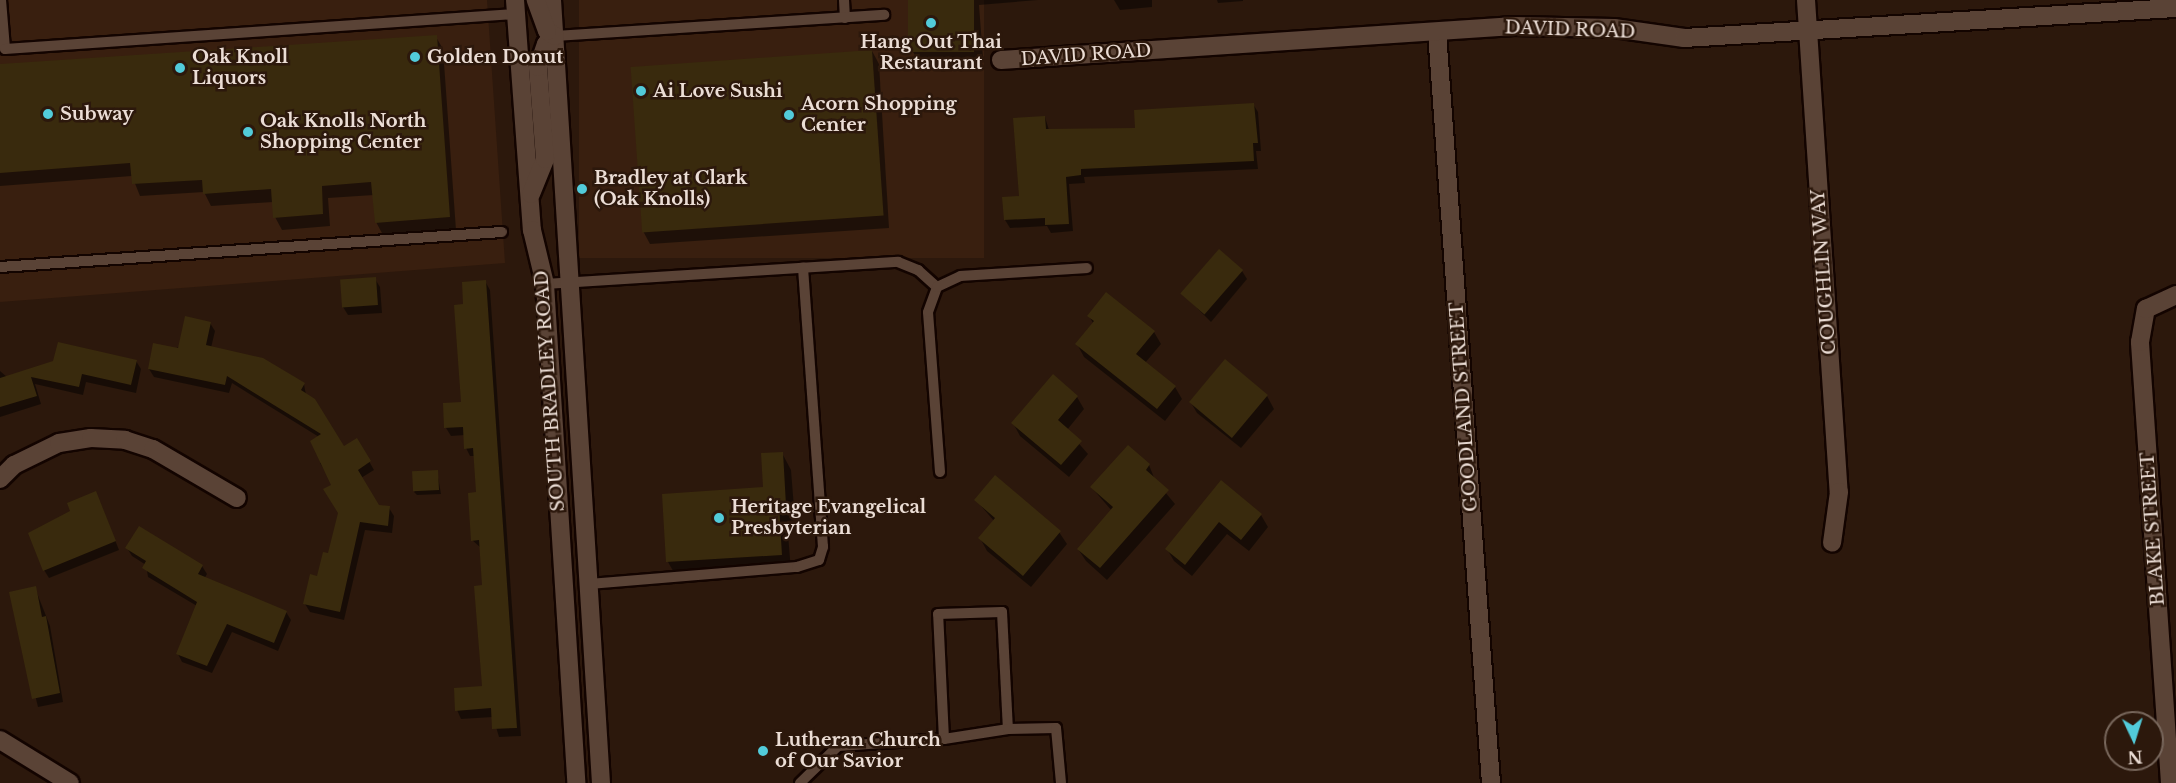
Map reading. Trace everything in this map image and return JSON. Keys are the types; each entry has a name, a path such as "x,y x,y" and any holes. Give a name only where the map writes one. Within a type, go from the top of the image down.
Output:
{"street":[{"path":"530,199 545,159 538,68 546,44 555,36 547,31 536,0"},
{"name":"SOUTH BRADLEY ROAD","path":"552,0 601,783"},
{"name":"COUGHLIN WAY","path":"1806,0 1839,492 1832,543"},
{"name":"DAVID ROAD","path":"1001,60 1514,26 1614,28 1684,38 1808,33 2129,6 2176,8"},
{"name":"SOUTH BRADLEY ROAD","path":"515,7 532,230 545,284 576,783"},
{"name":"GOODLAND STREET","path":"1437,32 1491,783"},
{"name":"BLAKE STREET","path":"2170,783 2140,342 2146,309 2176,295"},
{"path":"0,479 14,465 59,443 91,438 124,440 153,449 237,498"},
{"path":"0,740 70,783"}],"lane":[{"path":"1,0 5,49 515,7"},
{"path":"844,0 845,18"},
{"path":"555,36 884,15"},
{"path":"0,267 502,232"},
{"path":"545,284 570,285 898,262 918,270 937,287"},
{"path":"589,584 797,567 819,560 823,547 803,268"},
{"path":"940,472 928,312 937,287 960,276 1087,268"},
{"path":"944,739 938,614 1002,612 1008,729"},
{"path":"800,783 838,746 944,739 1008,729 1056,728 1060,783"}],"shaded area":[{"name":"Oak Knolls North Shopping Center","path":"0,0 487,0 505,263 0,302"},
{"name":"Acorn Shopping Center","path":"579,0 984,0 984,258 579,258"}],"building":[{"path":"908,0 974,0 974,52 908,52"},
{"path":"437,35 450,217 375,223 371,182 322,186 323,214 273,218 271,189 203,194 202,180 132,184 130,163 0,173 0,64"},
{"path":"872,50 884,216 642,232 631,67"},
{"path":"1254,103 1258,143 1253,143 1254,161 1081,169 1081,175 1066,177 1069,224 1045,225 1045,218 1004,220 1002,197 1019,196 1013,118 1045,116 1046,129 1135,128 1134,110"},
{"path":"1219,249 1243,270 1204,315 1180,294"},
{"path":"376,277 378,305 342,307 340,280"},
{"path":"486,280 517,728 492,729 491,708 455,711 454,688 482,686 474,586 482,585 479,540 471,541 468,493 476,492 473,448 464,449 463,427 444,428 443,403 461,402 454,305 463,304 462,282"},
{"path":"1106,292 1155,331 1136,354 1176,386 1157,409 1075,344 1094,321 1087,316"},
{"path":"185,316 211,322 206,345 263,358 305,383 301,390 315,399 344,446 357,438 371,461 358,470 379,505 390,506 388,526 360,522 340,612 303,604 310,574 317,576 323,552 328,553 338,513 323,489 331,485 310,441 321,434 227,376 225,385 148,369 153,343 178,348"},
{"path":"58,342 137,360 131,385 82,374 79,387 31,377 37,396 0,407 0,378 53,361"},
{"path":"1225,359 1268,395 1232,438 1189,402"},
{"path":"1053,374 1078,396 1058,420 1082,441 1061,465 1011,423"},
{"path":"1128,445 1150,464 1146,470 1169,490 1100,568 1077,549 1113,507 1090,487"},
{"path":"783,452 786,505 779,505 782,555 666,562 662,494 763,487 761,453"},
{"path":"438,470 439,490 413,491 412,471"},
{"path":"995,475 1061,531 1023,576 978,538 995,518 974,500"},
{"path":"1221,480 1262,514 1241,540 1219,522 1185,565 1165,549"},
{"path":"96,491 116,541 43,571 28,533 70,511 67,503"},
{"path":"139,526 203,565 198,574 287,611 274,643 227,624 207,666 176,654 197,602 142,568 146,561 125,548"},
{"path":"36,586 42,617 46,616 60,693 32,699 9,592"}],"place":[{"name":"Hang Out Thai Restaurant","path":"931,23"},
{"name":"Golden Donut","path":"415,57"},
{"name":"Oak Knoll Liquors","path":"180,68"},
{"name":"Ai Love Sushi","path":"641,91"},
{"name":"Subway","path":"48,114"},
{"name":"Acorn Shopping Center","path":"789,115"},
{"name":"Oak Knolls North Shopping Center","path":"248,132"},
{"name":"Bradley at Clark (Oak Knolls)","path":"582,189"},
{"name":"Heritage Evangelical Presbyterian","path":"719,518"},
{"name":"Lutheran Church of Our Savior","path":"763,751"}]}
